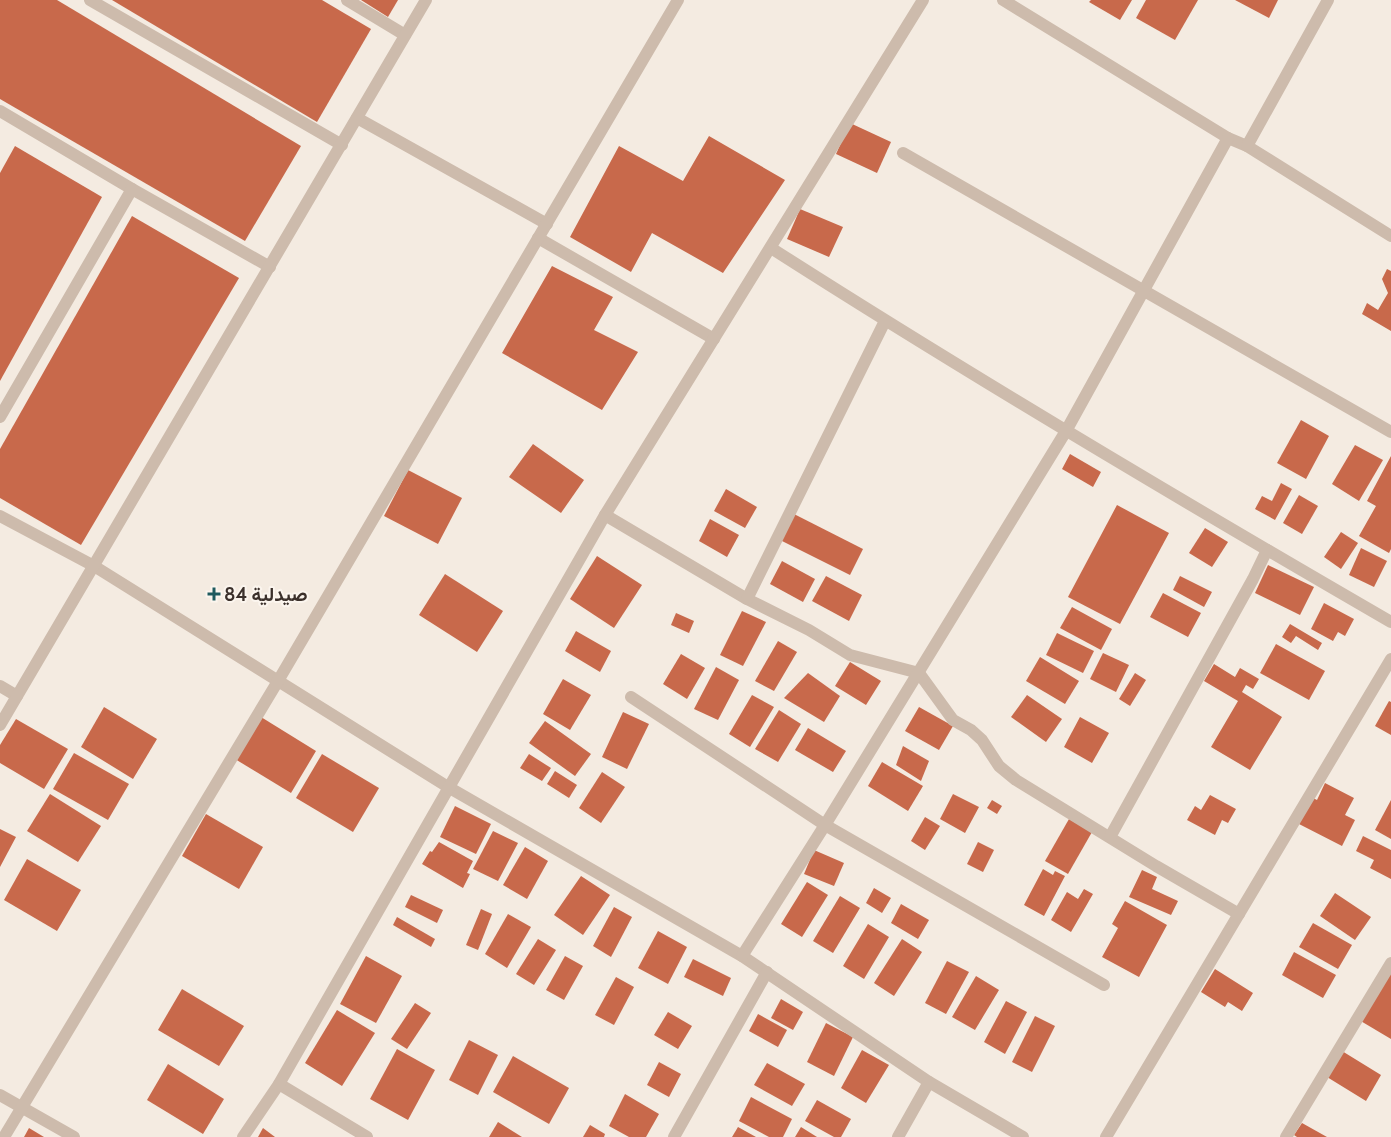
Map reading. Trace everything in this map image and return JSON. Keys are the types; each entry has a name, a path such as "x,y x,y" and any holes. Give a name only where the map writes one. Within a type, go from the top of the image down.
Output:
{"street":[{"path":"90,0 342,145"},
{"path":"347,0 405,35"},
{"path":"0,725 426,0"},
{"path":"4,1137 278,681 678,0"},
{"path":"243,1137 279,1084 605,515 923,0"},
{"path":"1003,0 1228,138 1247,146 1391,236"},
{"path":"1247,146 1328,0"},
{"path":"0,111 132,189 270,267"},
{"path":"357,118 546,224"},
{"path":"742,956 825,825 1066,430 1228,138"},
{"path":"903,153 1391,432"},
{"path":"0,417 132,189"},
{"path":"538,238 714,339"},
{"path":"771,248 886,322 1391,622"},
{"path":"747,599 886,322"},
{"path":"605,515 747,599 809,630 850,655 918,673 953,720 972,730 982,740 999,766 1016,780 1239,914"},
{"path":"0,516 94,566 448,787 742,956 929,1082 1023,1137"},
{"path":"1110,838 1253,579 1267,550"},
{"path":"1106,1137 1391,659"},
{"path":"0,686 17,696"},
{"path":"630,697 825,825 1104,986"},
{"path":"1286,1137 1391,963"},
{"path":"674,1137 766,972"},
{"path":"898,1137 929,1082"},
{"path":"279,1084 367,1137"},
{"path":"0,1095 74,1137"}],"building":[{"path":"0,0 57,0 301,146 245,241 0,99"},
{"path":"112,0 322,0 371,29 317,122"},
{"path":"361,0 398,0 388,17"},
{"path":"1091,0 1132,0 1120,20 1089,2"},
{"path":"1146,0 1198,0 1175,40 1136,18"},
{"path":"1235,0 1278,0 1269,18"},
{"path":"850,123 891,142 877,173 836,154"},
{"path":"709,136 785,180 723,273 652,233 631,272 570,237 619,146 683,181"},
{"path":"15,146 102,197 0,381 0,173"},
{"path":"800,209 843,227 829,257 787,239"},
{"path":"132,216 239,278 81,545 0,498 0,449"},
{"path":"552,266 613,297 594,330 638,352 602,410 502,353"},
{"path":"1387,269 1391,271 1391,331 1362,314 1367,303 1378,310 1388,293 1382,279"},
{"path":"1301,420 1329,436 1306,479 1277,463"},
{"path":"533,444 584,480 561,513 509,477"},
{"path":"1355,445 1383,460 1359,501 1332,484"},
{"path":"1070,454 1101,472 1093,487 1062,469"},
{"path":"1391,456 1391,549 1389,553 1359,536 1376,506 1367,501"},
{"path":"408,470 462,498 438,544 384,516"},
{"path":"1281,483 1292,489 1275,520 1255,509 1262,496 1272,501"},
{"path":"726,489 757,507 745,528 714,511"},
{"path":"1299,495 1318,506 1302,534 1283,523"},
{"path":"1117,505 1169,533 1120,624 1068,597"},
{"path":"792,513 863,549 850,575 778,539"},
{"path":"710,519 739,535 727,557 699,541"},
{"path":"1205,528 1228,542 1212,567 1189,553"},
{"path":"1341,532 1358,543 1341,569 1324,557"},
{"path":"1361,548 1387,561 1374,587 1349,575"},
{"path":"597,556 642,585 614,628 570,599"},
{"path":"782,561 815,579 803,602 770,584"},
{"path":"1268,565 1314,587 1300,615 1255,593"},
{"path":"445,574 503,611 477,652 419,615"},
{"path":"826,576 862,595 849,621 812,601"},
{"path":"1180,576 1212,592 1204,607 1173,590"},
{"path":"1163,593 1201,613 1188,637 1150,617"},
{"path":"1324,603 1354,619 1345,636 1338,632 1333,641 1311,629"},
{"path":"1072,607 1112,629 1101,650 1060,628"},
{"path":"742,611 766,622 743,666 720,655"},
{"path":"676,613 694,621 689,633 671,625"},
{"path":"1290,624 1322,643 1318,650 1296,636 1291,643 1282,637"},
{"path":"576,631 611,651 600,672 565,651"},
{"path":"1057,633 1094,651 1083,673 1046,655"},
{"path":"778,641 797,652 774,691 755,681"},
{"path":"1276,644 1325,671 1309,700 1260,673"},
{"path":"1103,653 1129,665 1116,692 1090,679"},
{"path":"681,654 705,668 687,699 663,684"},
{"path":"1040,657 1079,681 1065,704 1026,681"},
{"path":"850,662 881,681 866,705 835,686"},
{"path":"1214,664 1235,677 1240,668 1259,679 1253,689 1246,685 1242,692 1282,717 1250,770 1211,747 1238,701 1204,681"},
{"path":"716,667 739,680 718,720 694,709"},
{"path":"808,673 840,696 824,722 784,698"},
{"path":"1135,673 1146,680 1130,706 1119,699"},
{"path":"563,679 591,695 570,730 543,714"},
{"path":"752,695 774,707 750,747 729,734"},
{"path":"1027,695 1062,719 1046,742 1011,717"},
{"path":"1389,701 1391,702 1391,735 1375,726"},
{"path":"104,707 157,739 133,779 81,747"},
{"path":"919,707 953,726 939,750 905,731"},
{"path":"779,710 801,724 778,762 755,749"},
{"path":"623,712 649,724 627,769 602,757"},
{"path":"261,717 316,751 291,793 235,759"},
{"path":"1080,717 1109,733 1092,763 1064,747"},
{"path":"16,719 68,749 44,789 0,763 0,745"},
{"path":"545,721 591,754 575,776 529,743"},
{"path":"808,728 846,751 833,772 795,750"},
{"path":"903,746 929,761 921,781 896,765"},
{"path":"74,753 129,784 108,820 53,789"},
{"path":"322,754 379,788 353,832 296,798"},
{"path":"529,754 551,768 542,781 520,768"},
{"path":"882,762 923,786 908,811 868,786"},
{"path":"555,771 577,785 569,798 547,784"},
{"path":"602,772 625,787 601,823 579,808"},
{"path":"1325,783 1354,798 1345,815 1355,820 1342,846 1299,824 1313,798 1317,800"},
{"path":"50,794 101,826 78,862 27,831"},
{"path":"953,794 979,807 965,833 940,819"},
{"path":"1210,795 1236,809 1228,823 1222,820 1215,835 1187,820 1195,806 1201,810"},
{"path":"992,800 1002,806 997,814 987,808"},
{"path":"1391,800 1391,839 1375,830"},
{"path":"455,806 491,824 476,854 440,837"},
{"path":"206,814 263,847 239,889 182,856"},
{"path":"925,817 940,826 925,850 911,841"},
{"path":"1069,819 1092,832 1068,874 1045,861"},
{"path":"0,829 16,837 0,867"},
{"path":"493,831 518,843 498,881 473,869"},
{"path":"1363,836 1391,850 1391,879 1370,868 1374,860 1356,851"},
{"path":"439,842 473,861 467,873 470,874 463,888 422,864 430,851 432,852"},
{"path":"978,842 994,850 983,872 967,864"},
{"path":"525,847 548,861 527,899 503,885"},
{"path":"814,850 844,863 834,886 804,874"},
{"path":"27,859 81,890 57,931 4,900"},
{"path":"1043,869 1053,875 1055,871 1065,876 1044,916 1024,905"},
{"path":"1142,870 1157,877 1152,889 1178,901 1171,915 1129,897"},
{"path":"581,876 610,895 583,935 554,915"},
{"path":"807,882 828,895 802,937 781,924"},
{"path":"874,888 891,898 882,913 866,903"},
{"path":"1084,889 1093,894 1071,932 1051,920 1067,892 1078,899"},
{"path":"1335,893 1371,917 1355,940 1320,916"},
{"path":"411,895 443,910 437,923 405,907"},
{"path":"840,896 860,908 833,953 813,941"},
{"path":"1125,901 1167,925 1139,977 1102,957 1118,928 1112,924"},
{"path":"901,904 929,920 918,939 891,923"},
{"path":"614,907 632,917 611,957 593,946"},
{"path":"481,909 492,914 478,950 466,945"},
{"path":"508,914 531,927 507,968 485,954"},
{"path":"397,917 435,939 431,947 393,925"},
{"path":"1313,923 1352,945 1338,969 1299,947"},
{"path":"868,924 889,937 864,979 843,966"},
{"path":"658,931 687,947 668,984 638,968"},
{"path":"538,939 556,950 534,985 516,974"},
{"path":"902,939 922,952 894,996 874,983"},
{"path":"1294,952 1336,975 1323,998 1282,975"},
{"path":"366,956 402,976 376,1023 340,1004"},
{"path":"565,956 583,966 564,1000 546,990"},
{"path":"693,959 731,978 723,996 684,977"},
{"path":"947,961 969,972 946,1014 925,1003"},
{"path":"1391,964 1391,1039 1359,1020"},
{"path":"1215,969 1253,993 1242,1011 1228,1002 1225,1007 1201,992"},
{"path":"976,976 999,990 975,1030 952,1017"},
{"path":"616,977 634,987 614,1025 595,1015"},
{"path":"182,989 244,1026 219,1066 158,1030"},
{"path":"781,999 803,1012 793,1030 771,1018"},
{"path":"1006,1001 1027,1012 1005,1054 984,1042"},
{"path":"415,1003 431,1013 407,1049 391,1039"},
{"path":"337,1010 375,1033 342,1086 305,1063"},
{"path":"668,1012 692,1026 678,1049 654,1035"},
{"path":"758,1014 787,1030 778,1047 749,1031"},
{"path":"1035,1016 1055,1026 1032,1072 1012,1062"},
{"path":"826,1023 853,1037 834,1076 807,1062"},
{"path":"469,1040 498,1055 478,1095 449,1080"},
{"path":"397,1049 435,1070 408,1120 370,1099"},
{"path":"862,1050 889,1065 866,1103 841,1088"},
{"path":"1342,1051 1381,1075 1366,1101 1327,1077"},
{"path":"513,1056 569,1088 549,1124 493,1092"},
{"path":"659,1062 681,1074 669,1097 647,1085"},
{"path":"767,1063 805,1084 792,1106 754,1085"},
{"path":"168,1064 224,1099 203,1134 147,1100"},
{"path":"625,1094 659,1114 646,1137 629,1137 609,1126"},
{"path":"751,1097 792,1119 783,1137 769,1137 739,1121"},
{"path":"817,1100 851,1119 841,1137 834,1137 805,1121"},
{"path":"498,1122 522,1137 489,1137"},
{"path":"1302,1123 1327,1137 1297,1137 1294,1135"},
{"path":"590,1125 605,1134 604,1137 583,1137"},
{"path":"738,1127 756,1137 732,1137"},
{"path":"801,1127 817,1137 795,1137"},
{"path":"29,1128 44,1137 24,1137"},
{"path":"263,1128 275,1137 258,1137"}],"place":[{"name":"84 صيدلية","path":"214,594"}]}
